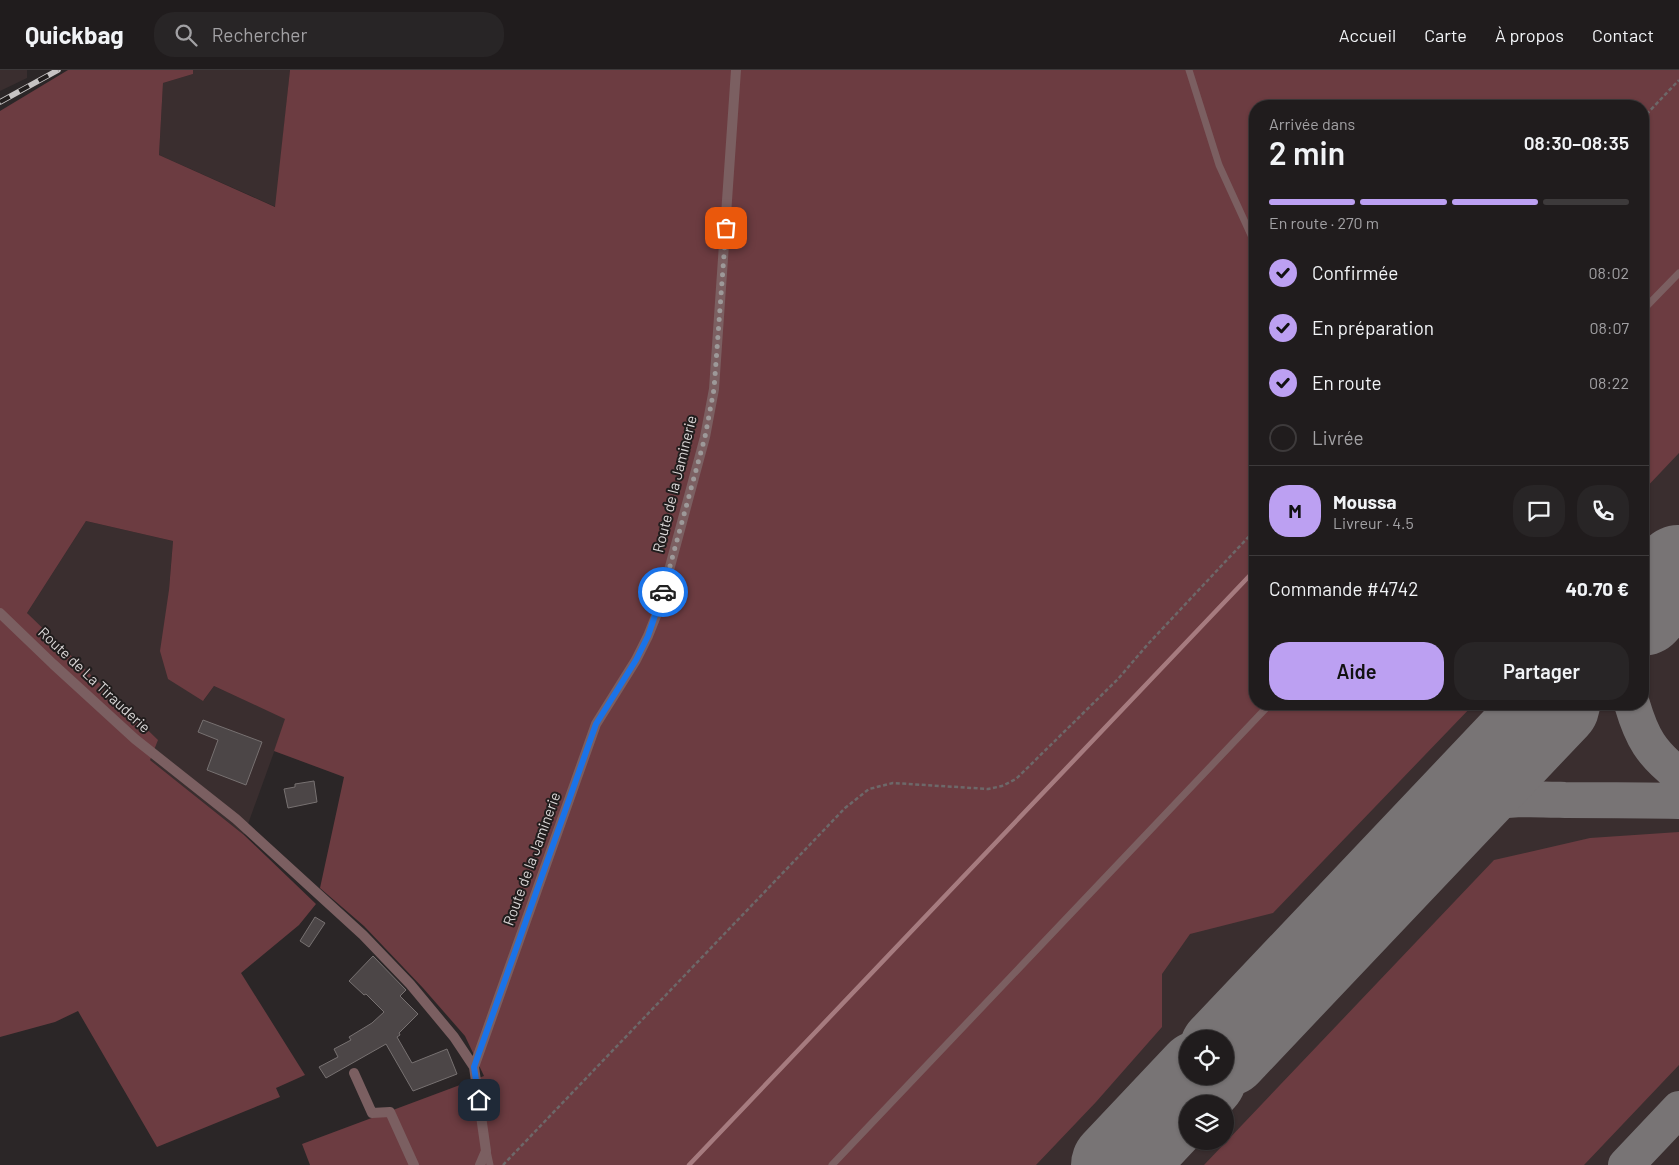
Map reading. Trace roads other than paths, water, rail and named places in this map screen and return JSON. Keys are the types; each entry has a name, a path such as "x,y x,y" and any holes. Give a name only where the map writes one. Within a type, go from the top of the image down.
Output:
{"street":[{"name":"Route de la Jaminerie","path":"486,1151 474,1067 596,724 636,660 658,610 705,437 716,367 736,70"},
{"name":"Route de La Tirauderie","path":"0,613 135,738 170,768 236,819 363,935 416,991 454,1037 474,1067"},
{"path":"354,1073 372,1113 390,1112 414,1165"},
{"path":"480,1165 486,1151"}],"lane":[{"path":"1189,70 1219,165 1249,231"},
{"path":"1649,305 1679,273"},
{"path":"832,1165 1264,710"},
{"path":"486,1151 490,1165"}],"waterway":[{"path":"689,1165 1249,576"}],"railway":[{"path":"0,102 58,70"}]}
